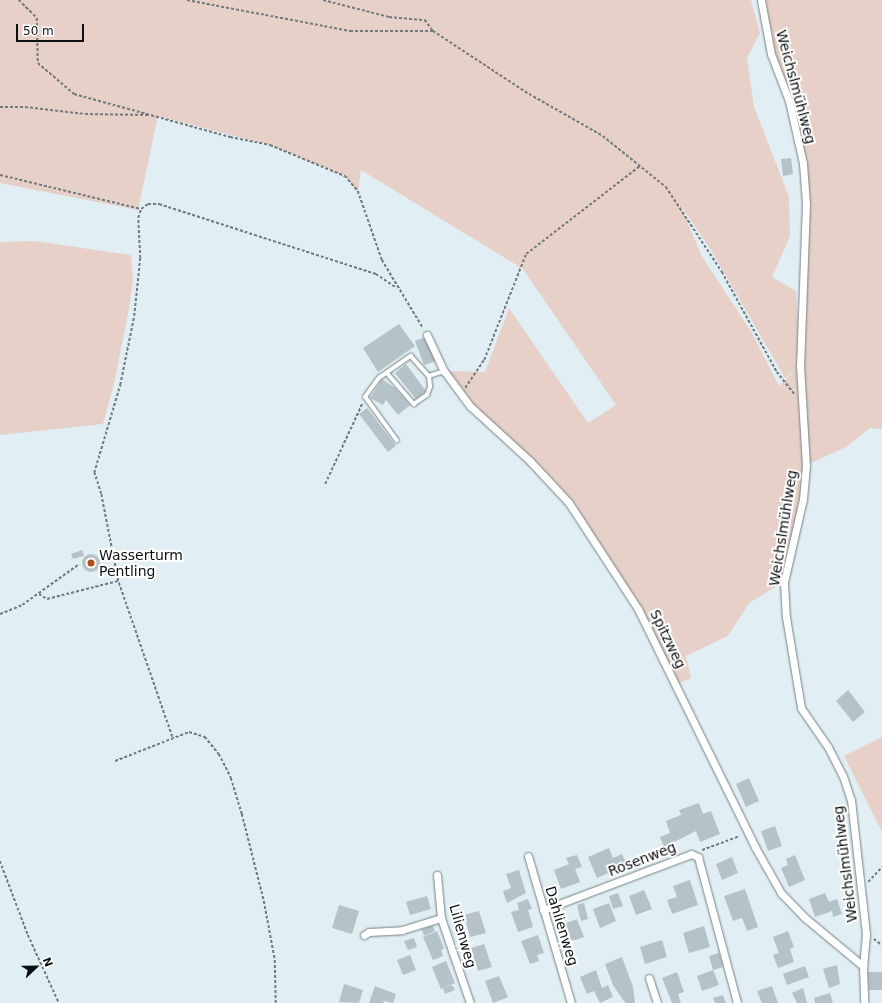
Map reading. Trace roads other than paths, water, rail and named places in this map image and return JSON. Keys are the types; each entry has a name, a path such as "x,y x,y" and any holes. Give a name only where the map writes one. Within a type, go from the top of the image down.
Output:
{"street":[{"name":"Weichslmühlweg","path":"761,0 771,54 789,101 802,163 806,204 800,365 801,403 806,465 803,499 784,582 789,649 801,708 828,747 843,776 851,800 866,934 863,966 864,1003"},
{"name":"Spitzweg","path":"427,336 444,371 470,406 530,461 569,503 586,526 638,609 748,833 781,893 804,917 863,966"},
{"name":"Rosenweg","path":"543,910 691,854 698,857 737,1003"},
{"name":"Dahlienweg","path":"528,856 571,1003"},
{"name":"Lilienweg","path":"437,875 441,918 470,1003"},
{"path":"364,935 369,932 402,930 441,918"},
{"path":"649,978 656,1003"}],"lane":[{"path":"388,374 414,404 427,396 430,387 429,376 411,356 388,374 379,378 365,397 397,442"},
{"path":"429,376 444,371"}],"place":[{"name":"Wasserturm Pentling","path":"91,563"}]}
